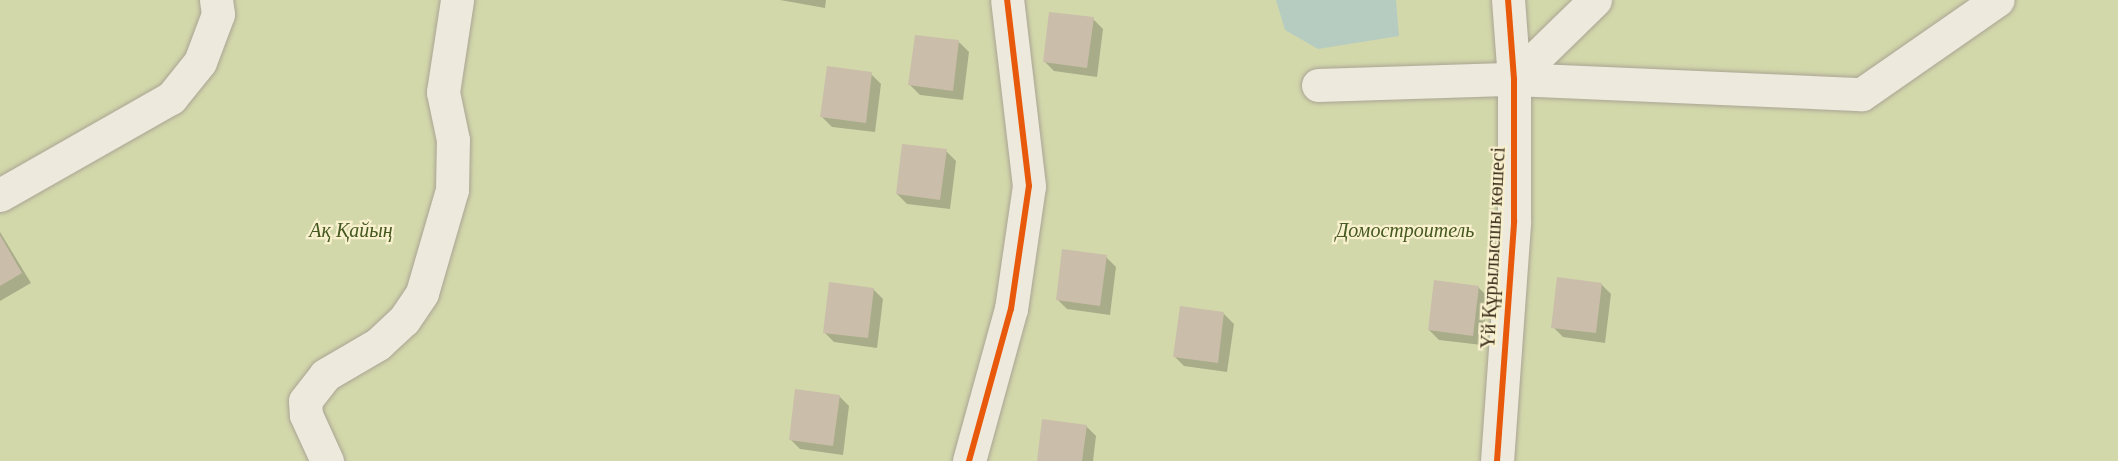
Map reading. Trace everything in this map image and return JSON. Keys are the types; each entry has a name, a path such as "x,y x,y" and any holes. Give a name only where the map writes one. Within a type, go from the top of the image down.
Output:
{"street":[{"path":"0,195 171,98 200,62 218,14 216,0"},
{"path":"327,461 306,415 305,401 325,375 378,344 404,320 422,293 452,190 453,140 443,92 457,0"},
{"path":"969,461 1011,309 1029,186 1008,0"},
{"name":"Үй Құрылысшы көшесі","path":"1497,461 1514,221 1514,79 1508,0"},
{"path":"1514,79 1595,0"},
{"path":"1318,85 1514,79 1862,94 1997,0"}],"green space":[{"name":"Домостроитель","path":"0,0 2118,0 2118,461 0,461"}],"shaded area":[{"path":"1276,0 1396,0 1399,36 1318,49 1285,30"}],"building":[{"path":"1049,12 1094,17 1087,68 1043,62"},
{"path":"915,35 959,40 953,91 908,85"},
{"path":"827,66 872,72 866,123 820,117"},
{"path":"902,144 947,149 940,200 896,194"},
{"path":"0,235 22,273 0,286"},
{"path":"1062,249 1107,255 1100,306 1056,300"},
{"path":"1557,277 1602,283 1596,333 1551,328"},
{"path":"1434,280 1479,286 1473,336 1428,330"},
{"path":"829,282 874,288 868,338 823,333"},
{"path":"1180,306 1224,312 1218,363 1173,357"},
{"path":"795,389 840,395 833,446 789,440"},
{"path":"1042,419 1087,425 1082,461 1037,461"}],"cycle path":[{"path":"969,461 1011,309 1029,186 1007,0"},
{"path":"1497,461 1514,221 1514,79 1508,0"}],"park label":[{"name":"Ақ Қайың","path":"351,230"}]}
